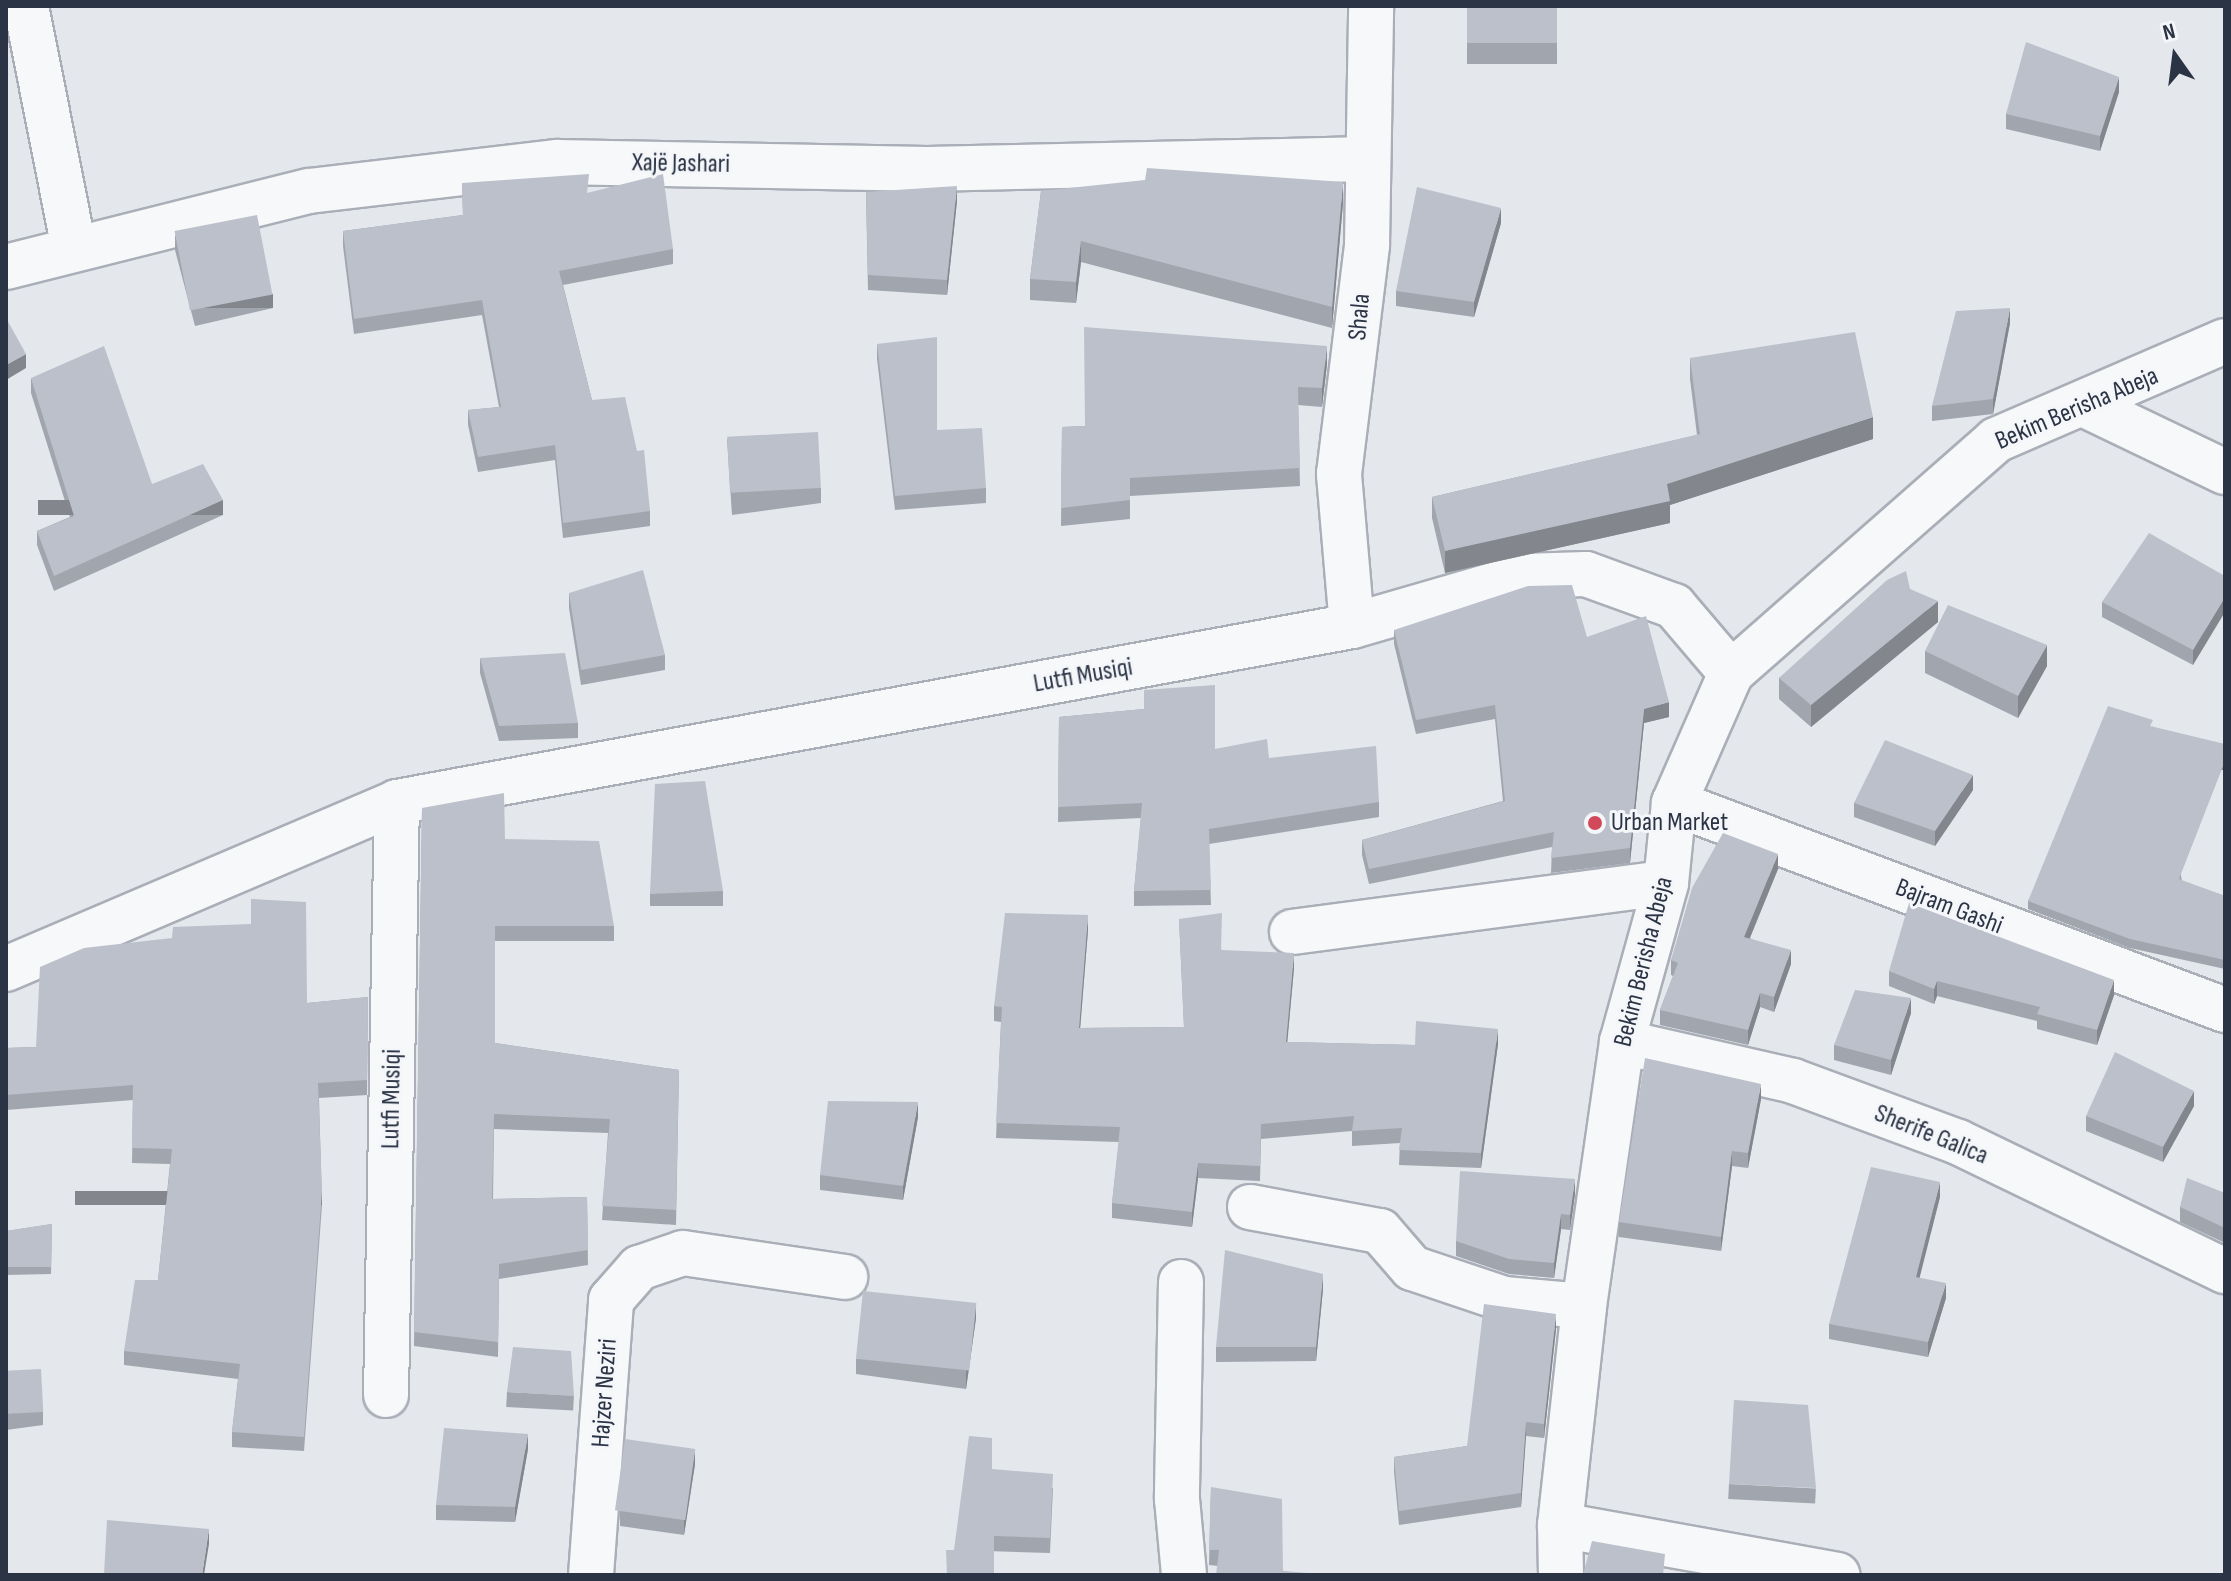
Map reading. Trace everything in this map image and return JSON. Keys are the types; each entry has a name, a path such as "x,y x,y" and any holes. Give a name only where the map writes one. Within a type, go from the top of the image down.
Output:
{"street":[{"path":"26,6 74,249"},
{"name":"Shala","path":"1352,626 1339,474 1367,245 1366,159 1371,6"},
{"name":"Xajë Jashari","path":"6,267 309,191 557,162 927,169 1366,159"},
{"name":"Bekim Berisha Abeja","path":"1561,1575 1560,1525 1584,1306 1622,1042 1666,883 1674,803 1731,673 1996,440 2087,406 2225,341"},
{"path":"2087,406 2225,472"},
{"name":"Lutfi Musiqi","path":"6,969 397,802 1352,626 1524,576 1586,574 1674,606 1731,673"},
{"name":"Lutfi Musiqi","path":"386,1395 397,802"},
{"name":"Bajram Gashi","path":"1674,803 2225,1010"},
{"path":"1292,932 1666,883"},
{"name":"Sherife Galica","path":"1622,1042 1793,1081 1958,1142 2225,1271"},
{"path":"1250,1207 1380,1231 1412,1268 1504,1299 1584,1306"},
{"name":"Hajzer Neziri","path":"591,1575 611,1300 639,1268 683,1253 845,1277"},
{"path":"1181,1282 1177,1499 1184,1575"},
{"path":"1560,1525 1838,1575"}],"building":[{"path":"1467,6 1557,6 1557,43 1467,43"},
{"path":"2026,42 2119,77 2100,136 2006,114"},
{"path":"1147,168 1343,182 1332,307 1081,241 1076,282 1030,279 1041,191 1145,180"},
{"path":"589,174 587,193 663,174 673,249 559,271 592,400 625,397 637,451 644,450 650,511 563,523 555,445 478,457 468,410 501,407 482,300 354,319 343,231 463,215 462,183"},
{"path":"957,186 947,280 868,275 866,192"},
{"path":"1417,187 1501,208 1474,302 1396,291"},
{"path":"257,215 272,295 190,311 175,231"},
{"path":"2010,308 1993,399 1932,406 1956,311"},
{"path":"6,318 26,354 6,365"},
{"path":"1084,327 1327,346 1322,388 1298,387 1300,468 1130,478 1130,500 1061,508 1062,427 1085,426"},
{"path":"1855,332 1873,417 1667,484 1670,501 1445,551 1432,497 1700,434 1690,358"},
{"path":"937,337 937,430 982,428 986,488 895,496 877,344"},
{"path":"104,346 152,484 203,464 223,500 54,576 37,531 74,516 31,378"},
{"path":"818,432 821,488 730,493 727,437"},
{"path":"2149,533 2225,576 2225,597 2193,650 2102,602"},
{"path":"643,570 665,655 581,670 569,593"},
{"path":"1906,571 1910,589 1938,601 1811,705 1779,678 1887,580"},
{"path":"1572,585 1587,637 1646,616 1669,702 1644,709 1630,848 1551,858 1554,832 1369,869 1362,840 1505,801 1495,705 1416,720 1394,630 1528,586"},
{"path":"1948,605 2047,645 2018,696 1925,651"},
{"path":"565,653 578,723 499,726 480,658"},
{"path":"1215,685 1215,749 1267,739 1269,758 1376,746 1379,802 1209,829 1211,890 1134,891 1142,803 1058,807 1059,717 1144,709 1144,690"},
{"path":"2108,706 2153,720 2150,726 2225,744 2225,761 2179,879 2225,896 2225,960 2130,939 2028,901"},
{"path":"1885,740 1973,775 1935,831 1854,803"},
{"path":"705,781 723,891 650,894 655,784"},
{"path":"504,793 505,839 599,841 614,926 495,926 495,1043 679,1070 676,1210 602,1206 610,1119 494,1114 492,1199 587,1197 588,1250 499,1264 498,1342 414,1332 422,808"},
{"path":"1723,833 1778,854 1744,937 1791,950 1774,997 1760,993 1748,1030 1660,1010 1678,963 1671,960 1692,888"},
{"path":"251,899 306,902 307,1003 368,997 367,1080 318,1083 322,1191 304,1437 232,1432 240,1364 124,1351 135,1280 158,1280 172,1149 132,1148 133,1085 6,1095 6,1048 36,1047 40,967 84,948 172,938 173,927 251,924"},
{"path":"1909,903 2114,980 2097,1030 2037,1014 2040,1007 1937,981 1934,989 1889,971"},
{"path":"1005,913 1088,915 1079,1028 1184,1027 1179,919 1222,913 1221,950 1294,953 1286,1042 1415,1045 1416,1021 1498,1029 1481,1153 1399,1150 1402,1128 1352,1131 1354,1116 1261,1124 1260,1166 1198,1163 1192,1212 1112,1203 1120,1127 996,1123 1002,1007 994,1006"},
{"path":"1855,990 1911,998 1891,1060 1834,1045"},
{"path":"2115,1052 2194,1091 2163,1147 2086,1116"},
{"path":"1645,1058 1761,1084 1748,1153 1732,1151 1721,1237 1619,1222"},
{"path":"828,1101 918,1102 903,1186 820,1175"},
{"path":"1871,1167 1940,1182 1916,1277 1946,1283 1928,1342 1829,1324"},
{"path":"1460,1171 1575,1179 1570,1215 1561,1214 1554,1263 1509,1259 1456,1241"},
{"path":"2187,1178 2225,1193 2225,1228 2180,1207"},
{"path":"52,1224 51,1267 6,1267 6,1231"},
{"path":"1225,1250 1323,1274 1316,1347 1216,1347"},
{"path":"863,1291 976,1303 969,1371 856,1359"},
{"path":"1484,1304 1556,1314 1544,1424 1526,1422 1521,1493 1399,1511 1394,1457 1467,1446"},
{"path":"513,1347 571,1351 574,1396 507,1392"},
{"path":"41,1369 43,1412 8,1414 6,1371"},
{"path":"1734,1400 1808,1405 1816,1488 1729,1484"},
{"path":"444,1428 528,1434 515,1507 436,1505"},
{"path":"969,1436 992,1438 992,1469 1053,1474 1050,1538 994,1536 994,1575 947,1575 946,1550 954,1550"},
{"path":"625,1439 695,1449 685,1520 615,1510"},
{"path":"1211,1487 1282,1499 1283,1571 1308,1575 1216,1575 1219,1550 1209,1550"},
{"path":"107,1520 209,1529 202,1575 104,1575"},
{"path":"1592,1541 1665,1554 1663,1575 1583,1575"}],"place":[{"name":"Urban Market","path":"1595,823"}]}
